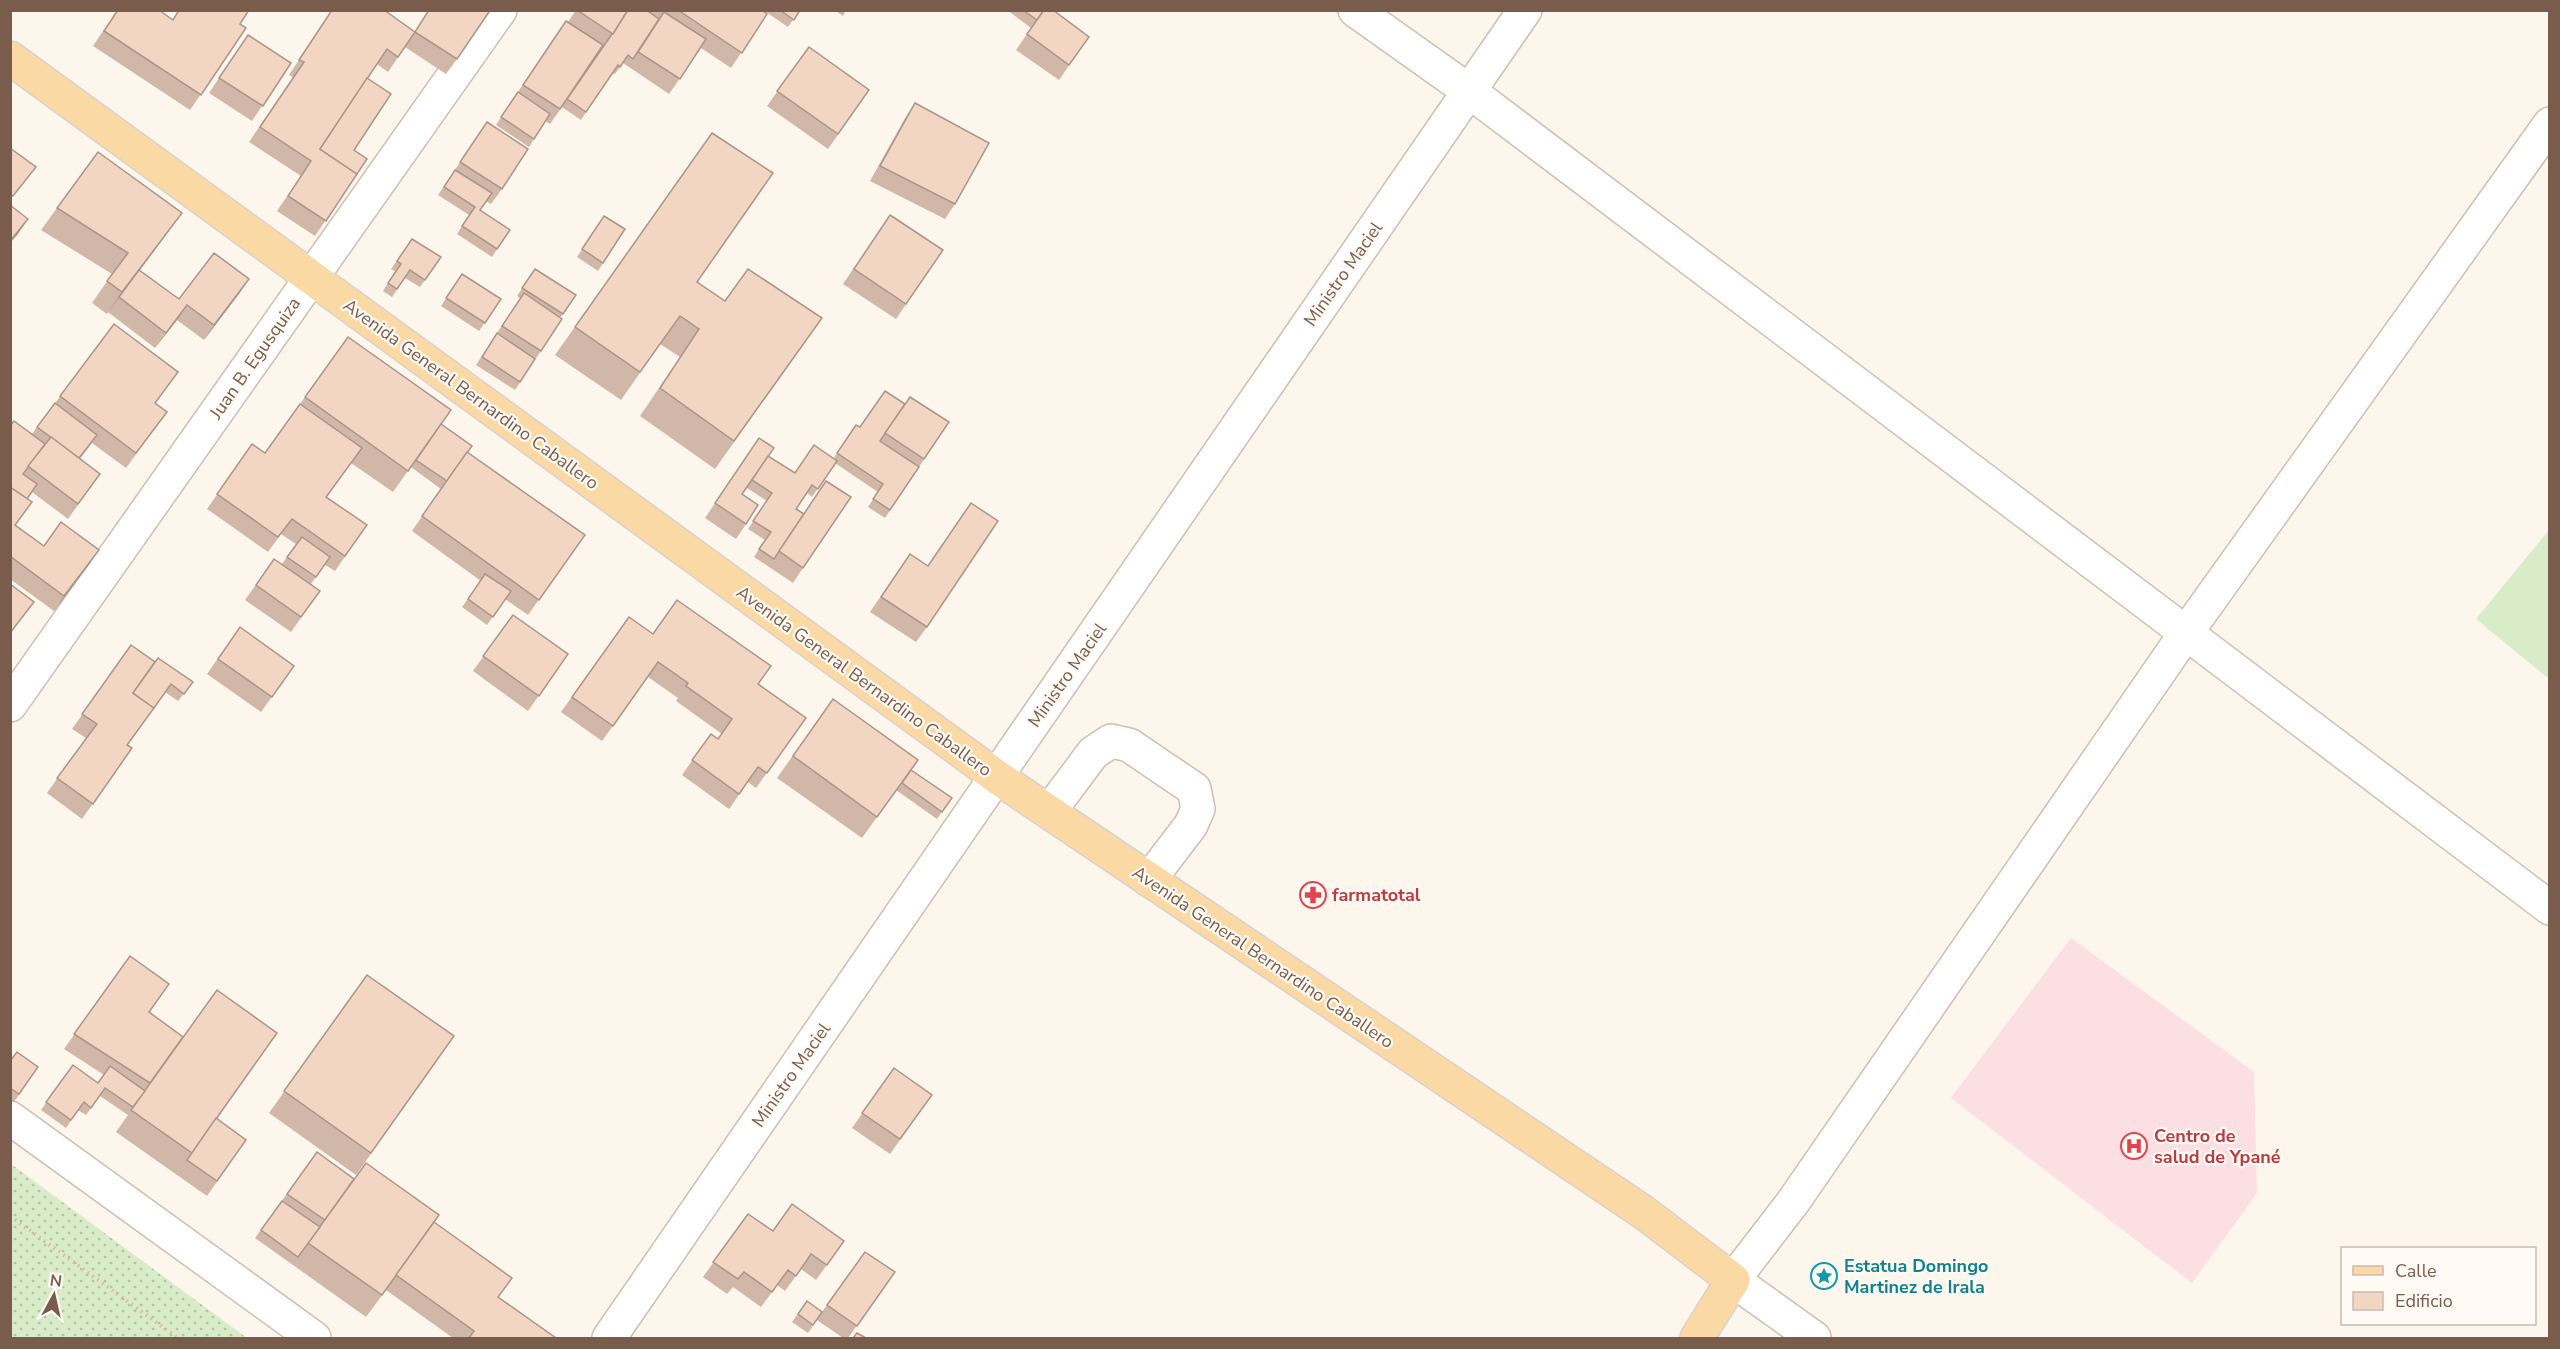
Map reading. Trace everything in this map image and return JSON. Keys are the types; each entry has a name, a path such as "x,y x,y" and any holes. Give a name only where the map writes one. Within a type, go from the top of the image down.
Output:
{"main road":[{"name":"Avenida General Bernardino Caballero","path":"10,58 997,777 1642,1212 1733,1280"},
{"path":"1697,1338 1733,1280"}],"street":[{"name":"Juan B. Egusquiza","path":"10,705 500,10"},
{"path":"1355,10 1469,91 2550,908"},
{"name":"Ministro Maciel","path":"609,1338 1525,10"},
{"path":"1814,1338 1733,1280 1793,1202 2186,633 2550,124"},
{"path":"1049,812 1093,753 1111,741 1130,745 1194,789 1198,809 1191,825 1149,880"},
{"path":"10,1118 314,1338"}],"path":[{"path":"10,1216 178,1338"}],"shaded area":[{"name":"Centro de salud de Ypané","path":"2071,938 2254,1072 2257,1193 2192,1283 1951,1098"}],"green space":[{"path":"2549,530 2549,679 2476,619"},
{"path":"11,1164 247,1338 11,1338"}],"building":[{"path":"118,10 159,10 173,20 179,10 249,10 240,24 246,28 201,95 104,31"},
{"path":"332,10 384,10 415,32 398,57 387,49 320,149 357,174 326,221 288,196 311,161 260,127 304,62 299,60"},
{"path":"429,10 487,10 489,12 457,59 415,32"},
{"path":"577,10 628,10 613,34"},
{"path":"628,10 646,10 659,19 633,59 628,55 620,67 618,65 586,112 567,99"},
{"path":"678,10 762,10 767,14 742,53"},
{"path":"780,10 800,10 794,20"},
{"path":"1023,10 1044,10 1037,20"},
{"path":"1044,10 1053,10 1089,37 1069,65 1027,34"},
{"path":"664,12 706,39 680,79 638,52"},
{"path":"566,21 603,45 560,109 523,85"},
{"path":"248,35 291,63 263,106 219,78"},
{"path":"809,47 869,90 838,134 777,91"},
{"path":"367,78 391,94 354,150 367,159 357,174 320,149"},
{"path":"518,92 550,114 534,139 501,117"},
{"path":"915,103 989,143 955,204 880,166"},
{"path":"487,122 528,149 502,189 460,162"},
{"path":"712,133 773,173 697,282 725,301 748,269 822,318 734,441 660,388 699,329 680,316 640,372 575,327"},
{"path":"10,148 36,167 13,196 10,194"},
{"path":"98,152 182,213 122,292 107,281 128,253 57,208"},
{"path":"455,170 492,193 480,210 510,230 497,249 462,226 475,207 444,187"},
{"path":"10,205 28,219 10,241"},
{"path":"890,215 943,250 906,304 854,269"},
{"path":"604,216 625,229 603,263 582,249"},
{"path":"412,239 441,257 425,280 410,270 397,289 388,283 401,264 397,261"},
{"path":"214,253 249,279 214,325 187,305 166,333 119,297 139,270 179,299"},
{"path":"535,269 576,295 563,314 522,288"},
{"path":"462,274 501,299 485,323 446,298"},
{"path":"524,293 562,319 541,351 502,326"},
{"path":"114,324 178,372 155,403 167,412 136,453 60,396"},
{"path":"497,333 535,359 520,382 482,357"},
{"path":"348,337 451,410 408,471 305,397"},
{"path":"885,391 905,404 880,441 919,467 890,510 873,499 883,484 837,453 856,425 860,427"},
{"path":"910,397 949,422 924,459 885,433"},
{"path":"55,403 97,435 79,458 37,427"},
{"path":"300,404 362,448 326,497 367,525 345,556 292,519 278,537 217,494 252,444 265,453"},
{"path":"14,421 45,444 23,474 37,484 27,499 10,487 10,426"},
{"path":"441,424 472,446 447,481 416,460"},
{"path":"51,437 100,474 78,504 28,466"},
{"path":"759,438 774,448 742,494 758,505 746,524 715,503"},
{"path":"814,445 837,461 818,489 812,485 796,509 804,514 774,559 759,549 771,532 753,521 772,493 752,480 768,456 795,473"},
{"path":"467,452 585,535 539,600 422,516"},
{"path":"826,481 851,497 803,568 779,551"},
{"path":"10,487 32,502 15,525 44,546 61,522 99,550 64,596 10,556"},
{"path":"971,503 998,521 927,627 881,597 910,554 928,566"},
{"path":"302,537 330,557 316,577 287,557"},
{"path":"274,559 320,591 301,617 256,585"},
{"path":"485,574 511,591 493,617 468,599"},
{"path":"10,584 34,602 10,633"},
{"path":"677,600 771,666 758,684 806,718 767,773 758,767 739,794 692,760 711,734 718,739 732,719 686,686 688,683 658,662 613,726 572,697 629,617 653,634"},
{"path":"513,615 568,654 539,696 483,656"},
{"path":"240,627 294,666 272,697 218,659"},
{"path":"131,645 155,662 133,693 154,708 127,745 132,748 93,804 57,778 97,724 82,714"},
{"path":"158,658 193,682 184,694 171,684 154,708 133,693"},
{"path":"833,699 918,760 877,817 793,756"},
{"path":"911,770 952,798 942,812 902,783"},
{"path":"130,956 169,984 149,1012 183,1037 150,1083 74,1034"},
{"path":"367,975 454,1036 371,1153 284,1091"},
{"path":"217,990 277,1033 192,1153 131,1110"},
{"path":"17,1052 38,1067 19,1094 10,1088 10,1061"},
{"path":"73,1065 98,1083 110,1066 145,1091 133,1107 105,1088 91,1108 84,1102 71,1120 46,1102"},
{"path":"894,1068 932,1095 900,1139 862,1113"},
{"path":"216,1118 246,1140 217,1181 187,1160"},
{"path":"317,1152 354,1179 325,1220 287,1194"},
{"path":"366,1163 439,1215 382,1295 308,1243"},
{"path":"282,1201 320,1227 298,1257 261,1230"},
{"path":"792,1204 844,1241 827,1265 811,1254 796,1276 788,1270 772,1292 744,1272 738,1279 713,1262 748,1214 773,1231"},
{"path":"434,1222 512,1278 498,1297 556,1338 469,1338 474,1331 396,1275"},
{"path":"865,1252 895,1272 857,1326 827,1305"},
{"path":"807,1301 822,1312 813,1325 798,1314"},
{"path":"857,1333 866,1338 853,1338"}],"place":[{"name":"farmatotal","path":"1313,895"},
{"name":"Centro de salud de Ypané","path":"2134,1146"},
{"name":"Estatua Domingo Martinez de Irala","path":"1824,1276"}]}
